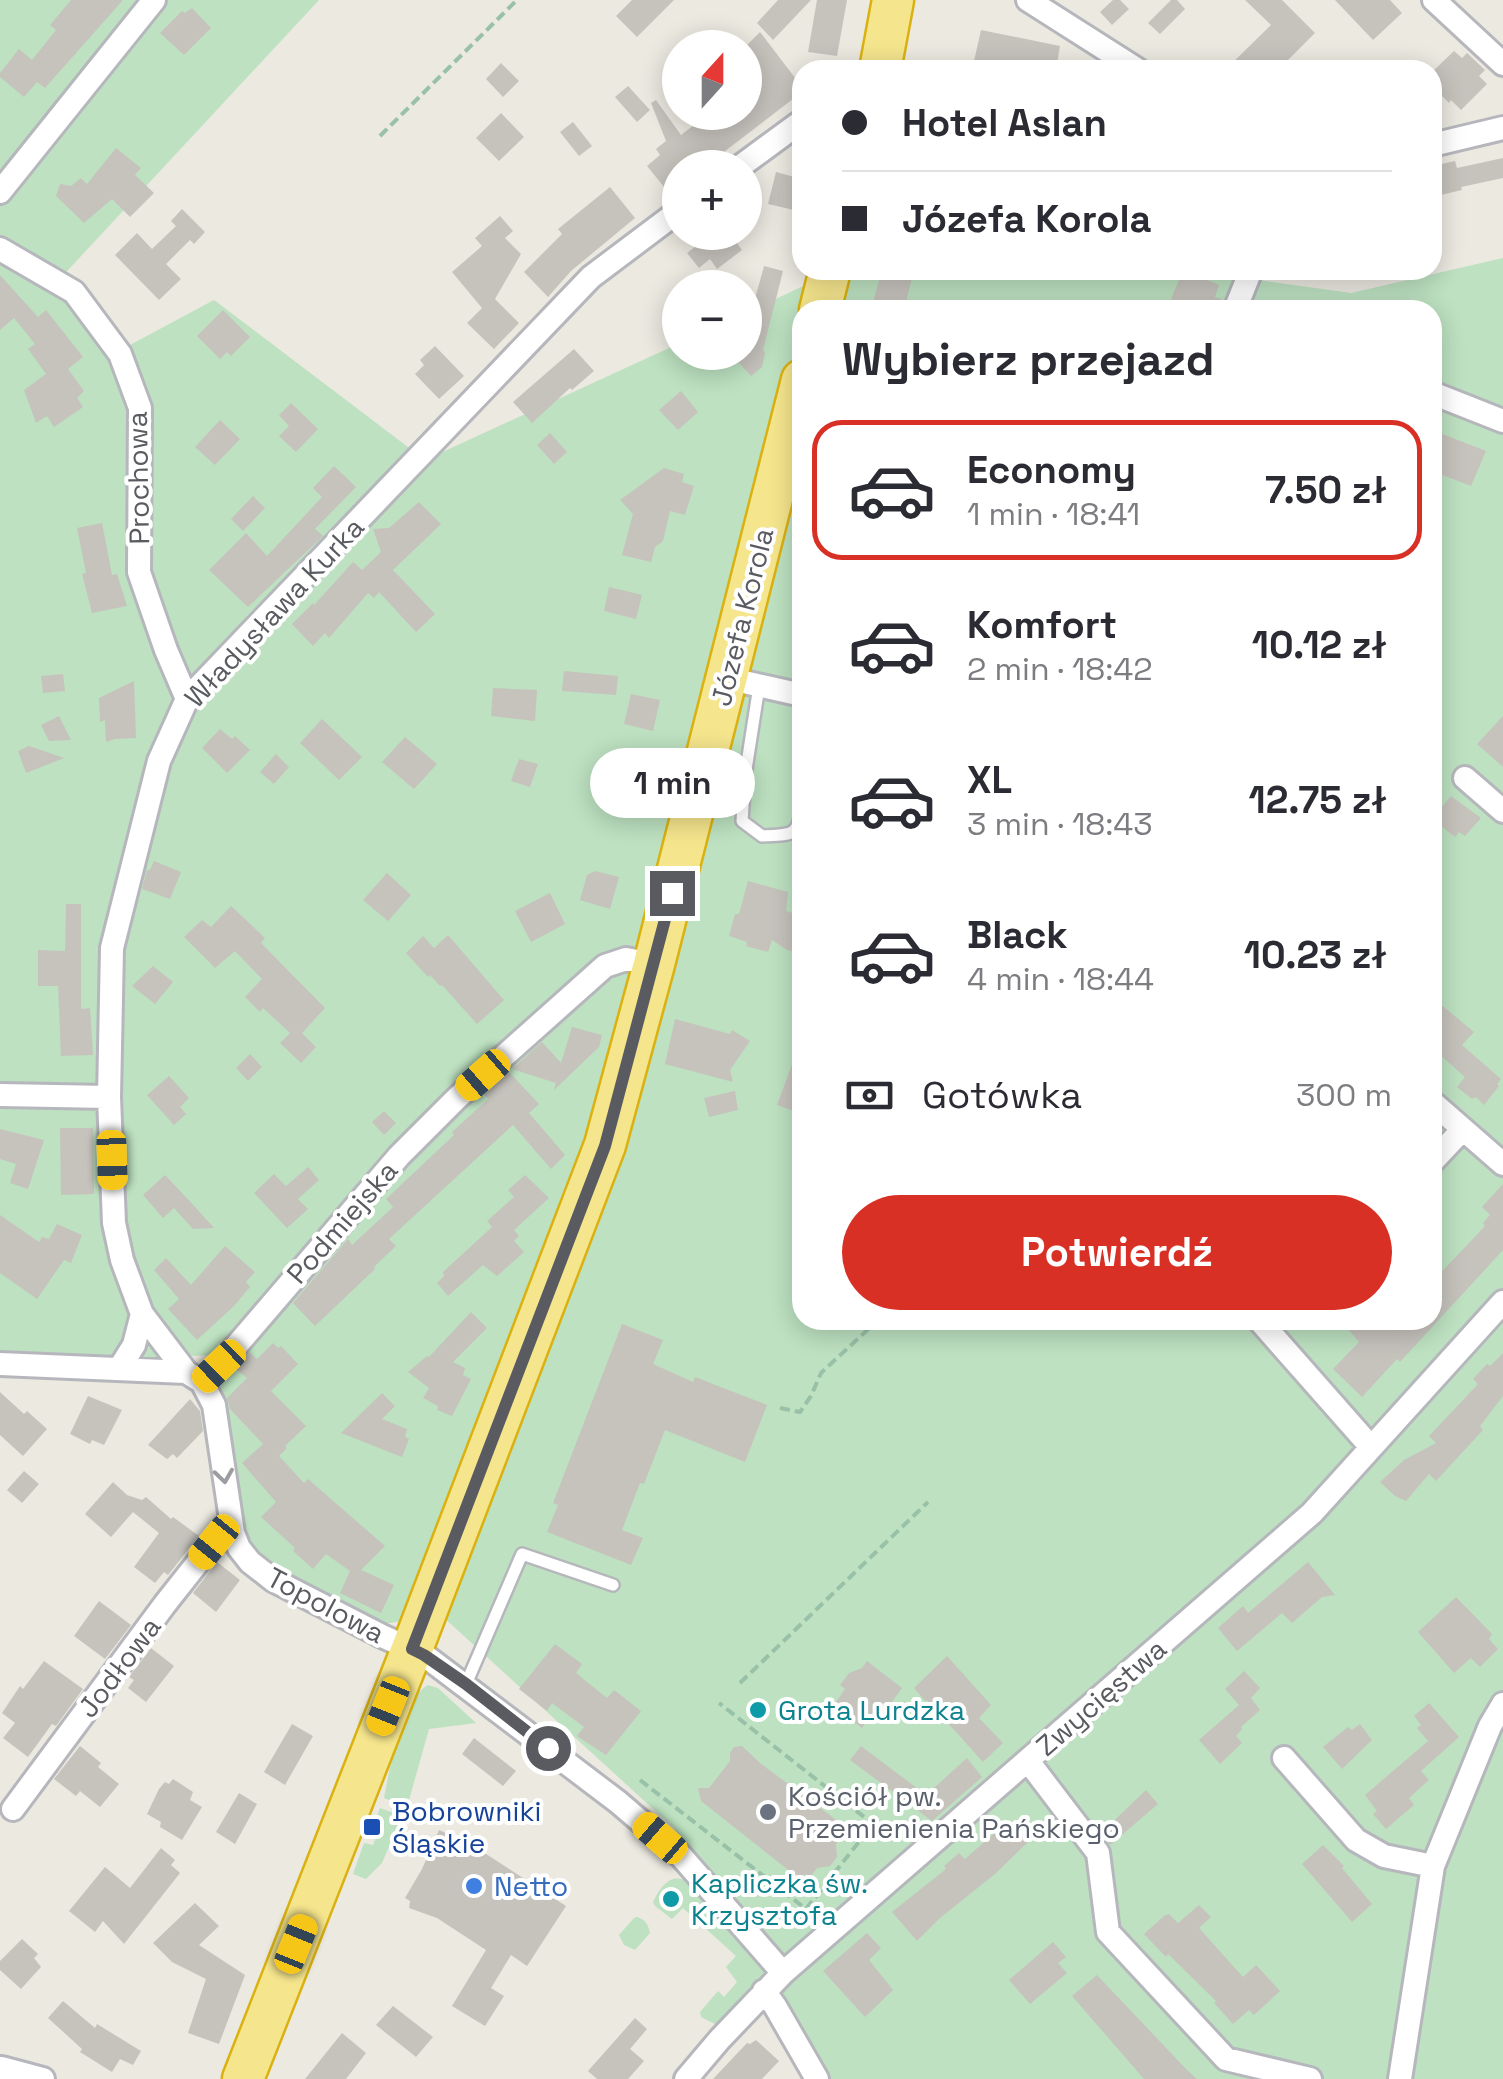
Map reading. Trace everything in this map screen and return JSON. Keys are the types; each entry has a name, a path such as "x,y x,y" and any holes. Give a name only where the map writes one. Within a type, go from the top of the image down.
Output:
{"highway":[{"path":"882,60 892,0"},
{"name":"Józefa Korola","path":"242,2079 605,1146 654,964 743,682 792,431"}],"street":[{"path":"0,192 154,0"},
{"path":"1028,0 1122,60"},
{"path":"1434,0 1503,64"},
{"path":"762,150 792,128"},
{"path":"1442,143 1503,128"},
{"name":"Władysława Kurka","path":"194,1377 142,1314 122,1260 114,1223 109,1097 112,948 159,761 187,699 591,278 662,224"},
{"name":"Prochowa","path":"0,248 74,292 120,354 140,408 139,572 187,699"},
{"path":"1442,397 1503,421"},
{"path":"743,682 792,693"},
{"path":"1465,778 1503,811"},
{"name":"Podmiejska","path":"194,1377 219,1366 399,1156 457,1098 606,966 626,959 654,964"},
{"path":"0,1095 109,1097"},
{"path":"1442,1111 1503,1164"},
{"path":"1442,1151 1463,1129"},
{"name":"Zwycięstwa","path":"686,2079 784,1972 1312,1513 1503,1302"},
{"path":"119,1369 134,1346 142,1314"},
{"path":"1276,1330 1370,1446"},
{"path":"0,1364 194,1377"},
{"name":"Topolowa","path":"194,1377 214,1405 233,1533 250,1562 273,1580 424,1655 466,1684 681,1856 784,1972"},
{"name":"Jodłowa","path":"13,1809 214,1542 233,1533"},
{"path":"1400,2079 1432,1866 1490,1726 1503,1704"},
{"path":"1284,1758 1356,1840 1384,1856 1432,1866"},
{"path":"1028,1761 1098,1853 1108,1932 1226,2059 1310,2079"},
{"path":"764,1991 817,2079"},
{"path":"0,2070 43,2079"}],"lane":[{"path":"743,682 742,821 762,836 792,832"},
{"path":"466,1684 522,1554 613,1586"}],"path":[{"path":"380,136 517,0"},
{"path":"780,1408 800,1412 821,1373 867,1330"},
{"path":"740,1682 928,1502"},
{"path":"640,1780 806,1910 873,1824 719,1703"}],"green space":[{"path":"0,0 319,0 56,283 128,346 214,300 425,460 662,351 662,370 762,370 762,305 816,280 1258,280 1351,293 1407,280 1442,280 1442,272 1503,258 1503,2079 812,2079 754,1987 722,2023 701,2017 700,2012 718,1991 724,1997 737,1982 726,1967 736,1956 683,1908 672,1919 653,1902 668,1882 682,1879 713,1904 674,1828 441,1615 377,1625 248,1554 231,1490 217,1355 106,1359 0,1353"},
{"path":"428,1685 438,1688 476,1723 429,1729 407,1807 384,1798 404,1720"},
{"path":"380,1808 402,1816 382,1863 366,1879 353,1874 364,1843 373,1845 379,1830 373,1827"},
{"path":"637,1917 646,1923 650,1933 635,1950 624,1945 619,1935"}],"building":[{"path":"71,0 123,0 45,88 37,82 24,97 0,73 19,49 32,60 56,30 50,25"},
{"path":"632,0 674,0 637,37 616,16"},
{"path":"778,0 811,0 773,40 757,23"},
{"path":"817,0 847,0 837,56 808,52"},
{"path":"1113,0 1120,0 1129,9 1112,25 1100,12"},
{"path":"1171,0 1177,0 1185,9 1160,34 1148,23"},
{"path":"1245,0 1282,0 1315,33 1288,60 1235,60 1271,25"},
{"path":"1335,0 1390,0 1402,13 1373,40"},
{"path":"192,8 211,28 184,55 160,33 182,11"},
{"path":"981,30 1060,46 1058,60 974,60"},
{"path":"762,35 792,74 792,100 762,123"},
{"path":"1454,51 1462,58 1467,53 1485,70 1479,76 1487,84 1461,110 1442,96 1442,62"},
{"path":"501,63 519,81 503,97 486,79"},
{"path":"628,86 650,110 637,122 615,97"},
{"path":"656,100 662,108 662,130 677,130 681,135 688,130 752,130 726,150 662,150 662,184 647,166 660,155 656,149 666,141 651,103"},
{"path":"501,113 524,137 499,161 476,138"},
{"path":"573,122 592,146 579,156 560,132"},
{"path":"116,148 141,168 135,175 154,193 130,217 112,199 84,223 56,196 60,184 71,186 81,178 87,184"},
{"path":"1503,158 1503,178 1442,195 1442,164 1455,161 1457,168"},
{"path":"776,172 792,176 792,210 768,204"},
{"path":"610,187 635,218 571,271 548,297 524,272 562,234 558,229"},
{"path":"182,209 205,232 194,244 190,240 166,264 181,279 159,300 115,255 137,233 152,249 176,226 171,221"},
{"path":"500,216 513,231 505,238 521,254 495,299 519,323 494,349 467,323 482,308 452,272 482,246 475,238"},
{"path":"742,250 717,269 710,259 699,268 687,253"},
{"path":"764,266 783,271 762,367"},
{"path":"0,275 38,317 46,310 83,357 68,369 84,391 77,398 83,407 54,427 47,416 36,423 24,390 46,374 28,349 35,344 14,318 0,330"},
{"path":"879,280 912,280 906,300 874,300"},
{"path":"1179,280 1207,280 1219,285 1215,297 1223,300 1174,300"},
{"path":"223,310 250,337 231,356 227,352 220,359 197,336"},
{"path":"435,346 464,376 439,399 415,374 424,365 420,360"},
{"path":"574,349 594,371 532,423 513,402"},
{"path":"681,391 698,412 678,430 659,410"},
{"path":"291,403 318,429 296,452 279,436 289,426 279,415"},
{"path":"220,420 240,439 215,465 195,447"},
{"path":"550,433 567,452 554,464 537,445"},
{"path":"1442,434 1486,451 1471,486 1442,475"},
{"path":"334,466 356,487 315,529 323,536 248,607 209,570 246,533 267,556 322,497 313,488"},
{"path":"664,468 684,474 682,482 694,486 685,515 670,511 663,541 655,547 651,562 622,555 633,514 620,500"},
{"path":"253,496 265,508 243,531 231,519"},
{"path":"419,502 441,524 393,570 435,614 416,632 379,592 374,598 368,593 329,638 325,633 313,646 292,624 353,562 362,570 381,552 373,529 389,528"},
{"path":"102,523 112,575 117,574 127,606 92,613 82,574 86,573 77,528"},
{"path":"609,587 642,595 636,619 604,611"},
{"path":"564,671 618,676 616,695 562,691"},
{"path":"63,674 65,691 43,693 41,676"},
{"path":"134,681 136,738 106,742 99,698"},
{"path":"493,688 537,690 535,721 491,716"},
{"path":"631,694 660,700 653,731 624,724"},
{"path":"59,716 71,740 49,741 41,725"},
{"path":"1503,716 1503,767 1477,744"},
{"path":"322,719 362,757 339,780 300,743"},
{"path":"220,729 250,750 227,773 202,748"},
{"path":"405,737 437,764 414,789 382,762"},
{"path":"29,746 64,758 26,773 18,751"},
{"path":"276,754 289,767 274,784 260,772"},
{"path":"519,759 538,764 530,787 511,781"},
{"path":"1451,796 1481,818 1465,836 1459,832 1455,837 1442,827 1442,807"},
{"path":"154,861 181,872 170,899 142,889"},
{"path":"595,871 619,877 610,909 580,900 587,875"},
{"path":"387,873 411,895 388,921 363,900"},
{"path":"748,881 788,892 786,911 792,913 792,951 772,940 768,952 729,936 735,914 739,914"},
{"path":"550,893 565,924 531,942 515,911"},
{"path":"66,904 81,904 81,1009 90,1008 93,1055 61,1056 58,986 38,986 38,950 65,951"},
{"path":"231,906 265,938 261,943 325,1008 302,1033 316,1047 301,1063 280,1043 290,1033 245,997 262,979 235,951 215,968 184,937 202,920 211,927"},
{"path":"448,935 504,1000 477,1024 406,953 423,936 434,948"},
{"path":"153,966 173,982 155,1004 132,986"},
{"path":"1442,1005 1474,1032 1462,1045 1501,1079 1484,1105 1457,1087 1465,1077 1442,1057"},
{"path":"675,1019 730,1034 732,1030 750,1041 730,1070 733,1082 665,1064"},
{"path":"572,1027 602,1035 599,1047 554,1090 556,1083 512,1069 542,1042 561,1063"},
{"path":"250,1054 262,1067 248,1081 236,1068"},
{"path":"792,1064 792,1110 777,1105"},
{"path":"509,1072 539,1104 529,1113 565,1155 551,1169 513,1125 389,1239 396,1246 315,1326 293,1303 348,1239 352,1245 393,1207 386,1199 454,1135 452,1132 488,1099 484,1094"},
{"path":"169,1076 189,1098 180,1107 186,1114 174,1125 147,1095"},
{"path":"735,1091 738,1110 709,1117 704,1098"},
{"path":"384,1111 396,1123 384,1135 372,1122"},
{"path":"60,1128 93,1128 94,1194 61,1195"},
{"path":"0,1129 44,1140 28,1189 10,1183 16,1164 0,1159"},
{"path":"308,1167 319,1180 298,1199 308,1209 287,1228 254,1193 274,1174 286,1186"},
{"path":"165,1175 214,1228 193,1229 174,1208 163,1218 143,1195"},
{"path":"525,1175 549,1198 514,1230 519,1236 514,1241 524,1252 497,1276 483,1265 448,1296 437,1283 443,1272 492,1227 487,1221 514,1197 508,1190"},
{"path":"1503,1184 1503,1250 1442,1316 1442,1271 1485,1226 1483,1223 1490,1215 1482,1207"},
{"path":"0,1215 39,1242 42,1237 49,1239 57,1224 82,1235 71,1263 64,1260 37,1299 0,1273"},
{"path":"225,1246 255,1272 246,1282 250,1287 234,1306 197,1340 168,1309 179,1299 154,1270 166,1258 191,1285"},
{"path":"471,1312 487,1328 453,1362 465,1368 463,1375 471,1379 452,1416 423,1398 429,1388 408,1372 429,1357"},
{"path":"622,1324 663,1340 653,1364 693,1382 695,1377 767,1405 745,1462 665,1430 622,1530 643,1538 631,1565 547,1532 558,1505 553,1503"},
{"path":"1349,1330 1429,1330 1362,1397 1333,1369 1359,1342"},
{"path":"273,1343 298,1364 271,1391 306,1426 279,1456 304,1483 308,1479 385,1546 361,1570 394,1585 381,1613 340,1593 350,1571 326,1554 313,1569 261,1517 276,1502 242,1463 263,1444 230,1409 227,1398 247,1378 236,1369 250,1352 257,1359"},
{"path":"1503,1353 1503,1396 1480,1426 1483,1430 1436,1481 1429,1474 1406,1501 1395,1496 1380,1482 1404,1460 1436,1443 1429,1436 1478,1384 1473,1379"},
{"path":"0,1392 47,1429 23,1456 0,1435"},
{"path":"382,1393 395,1406 382,1419 407,1429 405,1437 409,1439 402,1457 341,1433"},
{"path":"88,1396 122,1410 104,1445 92,1440 90,1444 70,1434"},
{"path":"190,1399 200,1411 203,1431 177,1458 173,1454 167,1459 148,1445"},
{"path":"24,1471 39,1484 22,1503 7,1490"},
{"path":"113,1482 127,1495 142,1500 146,1497 199,1536 168,1575 164,1572 155,1583 134,1567 159,1533 133,1512 111,1537 85,1514"},
{"path":"217,1562 240,1580 216,1612 193,1593"},
{"path":"1308,1562 1335,1595 1322,1597 1292,1623 1282,1613 1237,1651 1218,1628 1243,1606 1248,1613"},
{"path":"1456,1597 1492,1634 1489,1639 1498,1649 1480,1667 1471,1658 1454,1673 1418,1632"},
{"path":"99,1601 131,1625 105,1659 74,1636"},
{"path":"555,1644 582,1664 576,1673 607,1698 614,1690 641,1711 606,1755 577,1736 584,1727 552,1703 547,1711 519,1689"},
{"path":"151,1648 174,1666 146,1702 128,1688 134,1680 129,1677"},
{"path":"947,1656 991,1705 979,1718 1003,1743 983,1762 914,1688"},
{"path":"44,1661 83,1689 28,1757 3,1738 15,1723 2,1713"},
{"path":"867,1661 902,1688 880,1718 873,1713 862,1728 833,1706 845,1689 840,1685 849,1673 862,1668"},
{"path":"1244,1671 1260,1688 1251,1698 1260,1710 1236,1736 1242,1743 1220,1764 1199,1740 1239,1705 1225,1689"},
{"path":"1429,1703 1459,1737 1421,1771 1429,1780 1409,1798 1414,1805 1386,1829 1373,1814 1377,1811 1365,1795 1428,1741 1417,1728 1421,1725 1414,1716"},
{"path":"292,1724 313,1736 285,1785 264,1772"},
{"path":"1360,1724 1372,1740 1342,1769 1323,1747 1348,1727 1352,1730"},
{"path":"474,1738 516,1771 503,1786 462,1754"},
{"path":"80,1746 119,1784 100,1807 80,1791 76,1796 54,1779"},
{"name":"Kościół pw. Przemienienia Pańskiego","path":"742,1746 843,1825 838,1832 842,1836 836,1844 837,1857 830,1866 817,1868 801,1880 701,1801 698,1788 709,1788 730,1761 734,1747"},
{"path":"861,1746 926,1795 967,1758 982,1777 932,1821 850,1760"},
{"path":"173,1779 193,1792 190,1800 202,1807 182,1840 147,1814 159,1789"},
{"path":"1146,1790 1158,1804 1110,1845 1101,1833"},
{"path":"239,1793 257,1804 235,1844 216,1832"},
{"path":"1009,1820 1029,1841 917,1941 892,1912 946,1869 944,1866 959,1853 965,1859"},
{"name":"Netto","path":"439,1830 484,1849 483,1852 566,1906 527,1966 511,1955 491,1988 504,1996 485,2026 452,2006 486,1950 437,1918 409,1908 410,1901 405,1898"},
{"path":"1323,1845 1372,1904 1352,1922 1302,1864"},
{"path":"161,1848 175,1860 171,1865 180,1873 124,1944 103,1921 95,1932 69,1911 105,1867 130,1888"},
{"path":"195,1903 219,1926 199,1945 245,1975 219,2044 188,2033 206,1979 172,1962 153,1943"},
{"path":"1199,1905 1211,1917 1199,1928 1243,1977 1256,1965 1280,1991 1254,2015 1249,2010 1233,2024 1216,2001 1144,1934 1164,1916 1169,1914 1178,1923"},
{"path":"867,1933 881,1948 869,1960 893,1990 865,2017 823,1971"},
{"path":"22,1939 38,1954 34,1958 41,1967 21,1989 0,1970 0,1961"},
{"path":"1053,1942 1066,1957 1058,1963 1067,1973 1030,2004 1009,1980"},
{"path":"1097,1975 1197,2079 1144,2079 1072,1996"},
{"path":"63,2001 95,2028 97,2024 141,2051 133,2065 120,2059 112,2072 80,2052 82,2049 48,2018"},
{"path":"393,2006 433,2037 416,2057 376,2025"},
{"path":"635,2018 647,2029 630,2049 644,2061 628,2079 597,2079 588,2071"},
{"path":"342,2033 366,2053 346,2079 305,2079"},
{"path":"756,2040 779,2061 762,2079 713,2079 747,2043"}],"place":[{"name":"Grota Lurdzka","path":"758,1710"},
{"name":"Kościół pw. Przemienienia Pańskiego","path":"768,1812"},
{"name":"Bobrowniki Śląskie","path":"372,1827"},
{"name":"Netto","path":"474,1886"},
{"name":"Kapliczka św. Krzysztofa","path":"671,1899"}],"route":[{"path":"548,1748 466,1684 412,1649 605,1146 672,893"}]}
